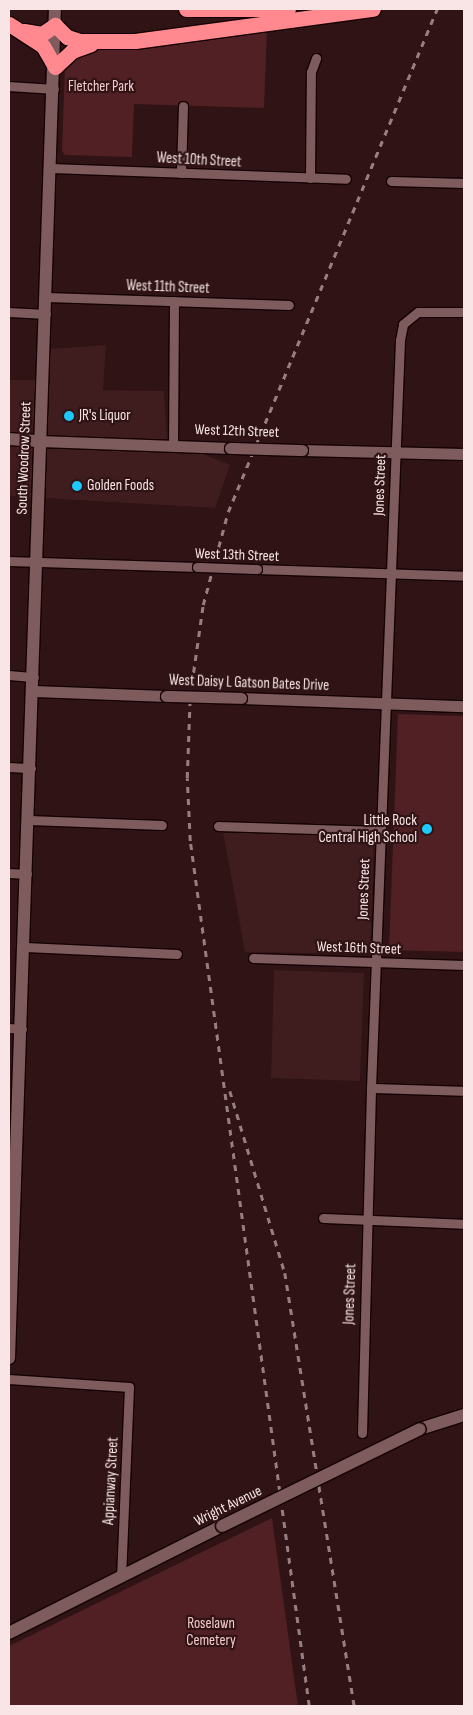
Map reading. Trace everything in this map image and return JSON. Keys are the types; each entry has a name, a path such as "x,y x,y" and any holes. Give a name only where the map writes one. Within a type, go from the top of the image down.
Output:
{"highway":[{"path":"186,9 288,9"},
{"path":"9,24 24,31 43,46 55,67 72,50 95,43 161,39 373,9"},
{"path":"24,31 42,34 55,17 69,38 95,43"}],"main road":[{"name":"South Woodrow Street","path":"9,1358 15,1028 24,947 27,874 38,563 40,441 55,67 55,17"},
{"name":"West 12th Street","path":"9,439 40,441"},
{"name":"Wright Avenue","path":"9,1633 420,1429 464,1415"}],"street":[{"path":"310,178 311,72 316,58"},
{"path":"9,86 54,88"},
{"path":"181,173 183,106"},
{"name":"West 10th Street","path":"51,168 346,180"},
{"path":"391,181 464,184"},
{"name":"West 11th Street","path":"47,297 289,305"},
{"path":"173,446 174,301"},
{"name":"Jones Street","path":"362,1433 384,702 400,340 406,318 434,310 464,312"},
{"path":"9,312 46,314"},
{"name":"West 12th Street","path":"40,441 464,454"},
{"name":"West 13th Street","path":"9,561 464,576"},
{"path":"9,675 34,677"},
{"name":"West Daisy L Gatson Bates Drive","path":"34,692 464,706"},
{"path":"9,767 31,768"},
{"path":"29,820 162,825"},
{"path":"218,826 380,831"},
{"path":"9,873 27,874"},
{"path":"24,947 177,954"},
{"name":"West 16th Street","path":"253,958 464,965"},
{"path":"371,1088 464,1091"},
{"path":"323,1218 464,1224"},
{"name":"Appianway Street","path":"9,1379 129,1387 121,1576"}],"shaded area":[{"path":"106,345 103,390 164,391 167,439 230,465 215,508 9,496 9,380 48,380 50,349"},
{"path":"223,832 374,837 370,954 245,952"},
{"path":"274,970 364,973 360,1081 271,1078"}],"green space":[{"name":"Fletcher Park","path":"267,31 264,108 134,104 132,157 65,155 62,151 65,66 82,52"},
{"name":"Little Rock Central High School","path":"398,714 464,716 464,952 389,950"},
{"name":"Roselawn Cemetery","path":"272,1518 298,1706 9,1706 9,1646"}],"railway":[{"path":"309,1706 190,841 187,778 190,696 203,605 228,512 437,9"},
{"path":"230,1091 285,1273 354,1706"}],"place":[{"name":"JR's Liquor","path":"69,416"},
{"name":"Golden Foods","path":"77,486"},
{"name":"Little Rock Central High School","path":"427,829"}]}
